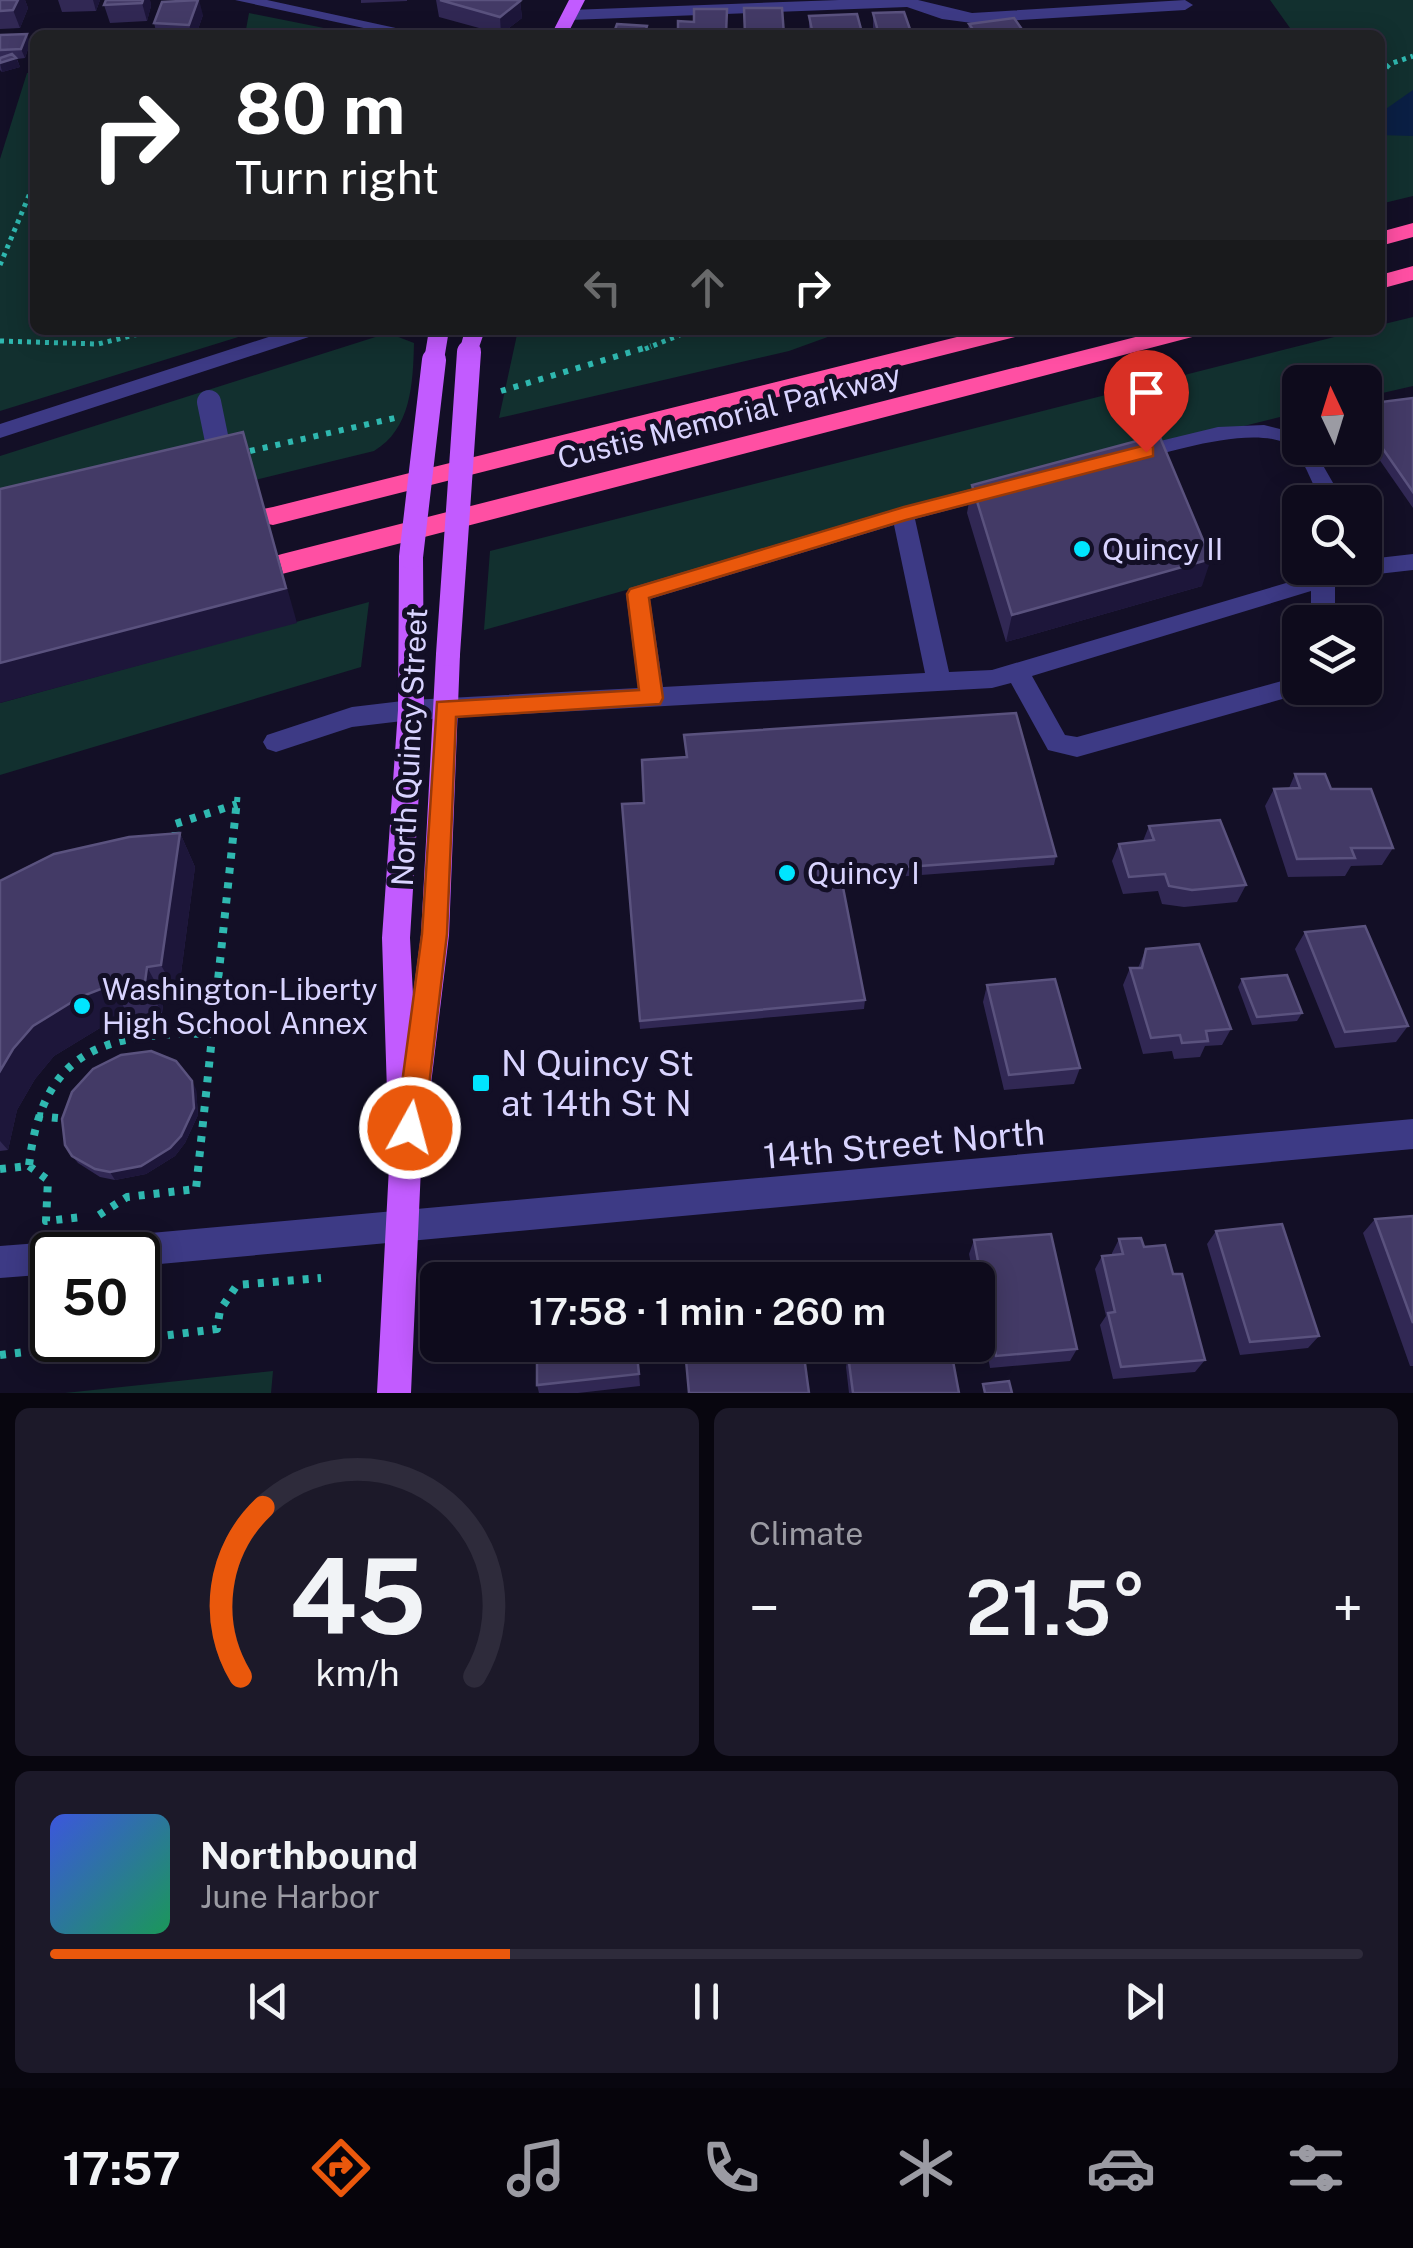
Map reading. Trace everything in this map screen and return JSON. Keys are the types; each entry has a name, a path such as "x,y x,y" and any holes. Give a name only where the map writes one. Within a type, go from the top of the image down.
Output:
{"highway":[{"path":"1385,238 1413,230"},
{"path":"1385,281 1413,273"},
{"name":"Custis Memorial Parkway","path":"274,516 995,335"},
{"name":"Custis Memorial Parkway","path":"282,564 1173,335"}],"main road":[{"path":"562,30 574,8"},
{"name":"North Quincy Street","path":"406,1167 396,938 411,710 411,557 438,335"},
{"name":"North Quincy Street","path":"394,1393 406,1167 434,934 448,654 472,341"}],"street":[{"path":"244,0 395,30"},
{"path":"574,8 909,1 942,14 972,18 1185,5"},
{"path":"0,431 296,335"},
{"path":"205,365 224,476"},
{"path":"1107,462 1181,443 1262,430 1282,432"},
{"path":"652,698 638,594 904,514 1014,486"},
{"path":"904,514 939,682"},
{"path":"1382,563 1413,562"},
{"path":"276,742 352,717 411,710 992,679 1306,585"},
{"path":"1017,672 1057,742 1076,747 1282,690"},
{"name":"14th Street North","path":"160,1249 1413,1134"},
{"path":"0,1262 30,1260"}],"path":[{"path":"1385,69 1413,56"},
{"path":"0,265 8,253 20,205 30,190"},
{"path":"0,342 68,348 144,335"},
{"path":"501,391 626,356 679,335"},
{"path":"248,452 395,418"},
{"path":"0,1169 29,1166 48,1180 46,1222 104,1214 127,1197 196,1189 238,790"},
{"path":"177,854 175,824 237,804"},
{"path":"29,1166 37,1116 49,1088 82,1057 153,1034 213,1034"},
{"path":"126,1052 127,1041"},
{"path":"37,1116 69,1119"},
{"path":"160,1336 217,1329 220,1310 237,1285 321,1278"},
{"path":"0,1355 30,1351"}],"green space":[{"path":"1270,0 1413,0 1413,196 1385,203 1385,30 1291,30"},
{"path":"249,13 334,30 246,30"},
{"path":"30,73 30,335 245,335 0,411 0,159"},
{"path":"1413,317 1413,386 1382,393 1382,365 1282,365 1282,416 939,502 484,630 490,551 1342,335 1385,335 1385,324"},
{"path":"382,335 414,343 413,374 403,418 396,431 374,451 255,480 0,529 0,456"},
{"path":"517,335 833,335 789,351 499,418"},
{"path":"369,602 361,667 0,775 0,703"},
{"path":"273,1371 271,1393 65,1393"}],"water":[{"path":"1413,90 1413,136 1385,135 1385,110"}],"building":[{"path":"0,0 18,0 13,10 0,11"},
{"path":"106,0 143,0 104,5"},
{"path":"198,0 189,25 154,23 162,2"},
{"path":"440,0 516,0 520,1 500,17"},
{"path":"744,8 782,8 784,30 745,30"},
{"path":"694,9 727,9 726,30 678,30 678,21 694,22"},
{"path":"904,12 910,30 878,30 873,13"},
{"path":"857,14 861,29 812,30 809,16"},
{"path":"1014,18 1022,30 973,30 969,24"},
{"path":"617,24 647,26 646,30 615,30"},
{"path":"27,34 21,49 0,50 0,35"},
{"path":"12,54 16,58 0,63 0,58"},
{"path":"1413,398 1413,492 1382,447 1382,402"},
{"path":"243,432 286,588 0,663 0,489"},
{"name":"Quincy II","path":"1159,435 1211,559 1012,615 972,485"},
{"name":"Quincy I","path":"1016,713 1056,856 840,872 865,1000 640,1021 622,804 644,803 642,760 687,757 684,735"},
{"path":"1295,774 1325,774 1331,789 1371,789 1393,848 1351,848 1355,858 1297,859 1274,789 1300,788"},
{"path":"1220,820 1246,885 1192,890 1169,886 1165,874 1129,877 1119,844 1154,840 1149,826"},
{"name":"Washington-Liberty High School Annex","path":"180,833 161,965 147,967 145,982 111,985 80,997 33,1026 0,1071 0,881 54,854 129,837"},
{"path":"1365,926 1408,1026 1345,1032 1305,932"},
{"path":"1199,944 1231,1029 1206,1031 1208,1041 1182,1043 1180,1035 1151,1038 1130,968 1142,968 1146,949"},
{"path":"1287,975 1302,1013 1257,1017 1242,979"},
{"path":"1055,979 1080,1068 1009,1075 987,985"},
{"path":"151,1051 176,1061 192,1081 194,1108 181,1136 141,1166 110,1172 95,1169 72,1156 65,1145 62,1119 72,1092 93,1069 121,1055"},
{"path":"1413,1216 1413,1323 1375,1219"},
{"path":"1282,1224 1319,1336 1250,1342 1216,1231"},
{"path":"1051,1234 1077,1349 996,1356 995,1262 978,1262 974,1240"},
{"path":"1141,1238 1144,1247 1165,1245 1173,1274 1182,1274 1205,1360 1121,1367 1108,1313 1115,1312 1102,1256 1123,1254 1119,1239"},
{"path":"537,1362 638,1362 639,1374 537,1385"},
{"path":"686,1362 805,1362 809,1393 689,1393"},
{"path":"849,1362 953,1362 959,1393 853,1393"},
{"path":"1009,1381 1012,1393 985,1393 983,1384"}],"place":[{"name":"Quincy II","path":"1082,549"},
{"name":"Quincy I","path":"787,873"},
{"name":"Washington-Liberty High School Annex","path":"82,1006"},
{"name":"N Quincy St at 14th St N","path":"481,1083"}],"route":[{"path":"410,1128 434,934 445,708 652,698 638,594 904,514 1146,452"}]}
